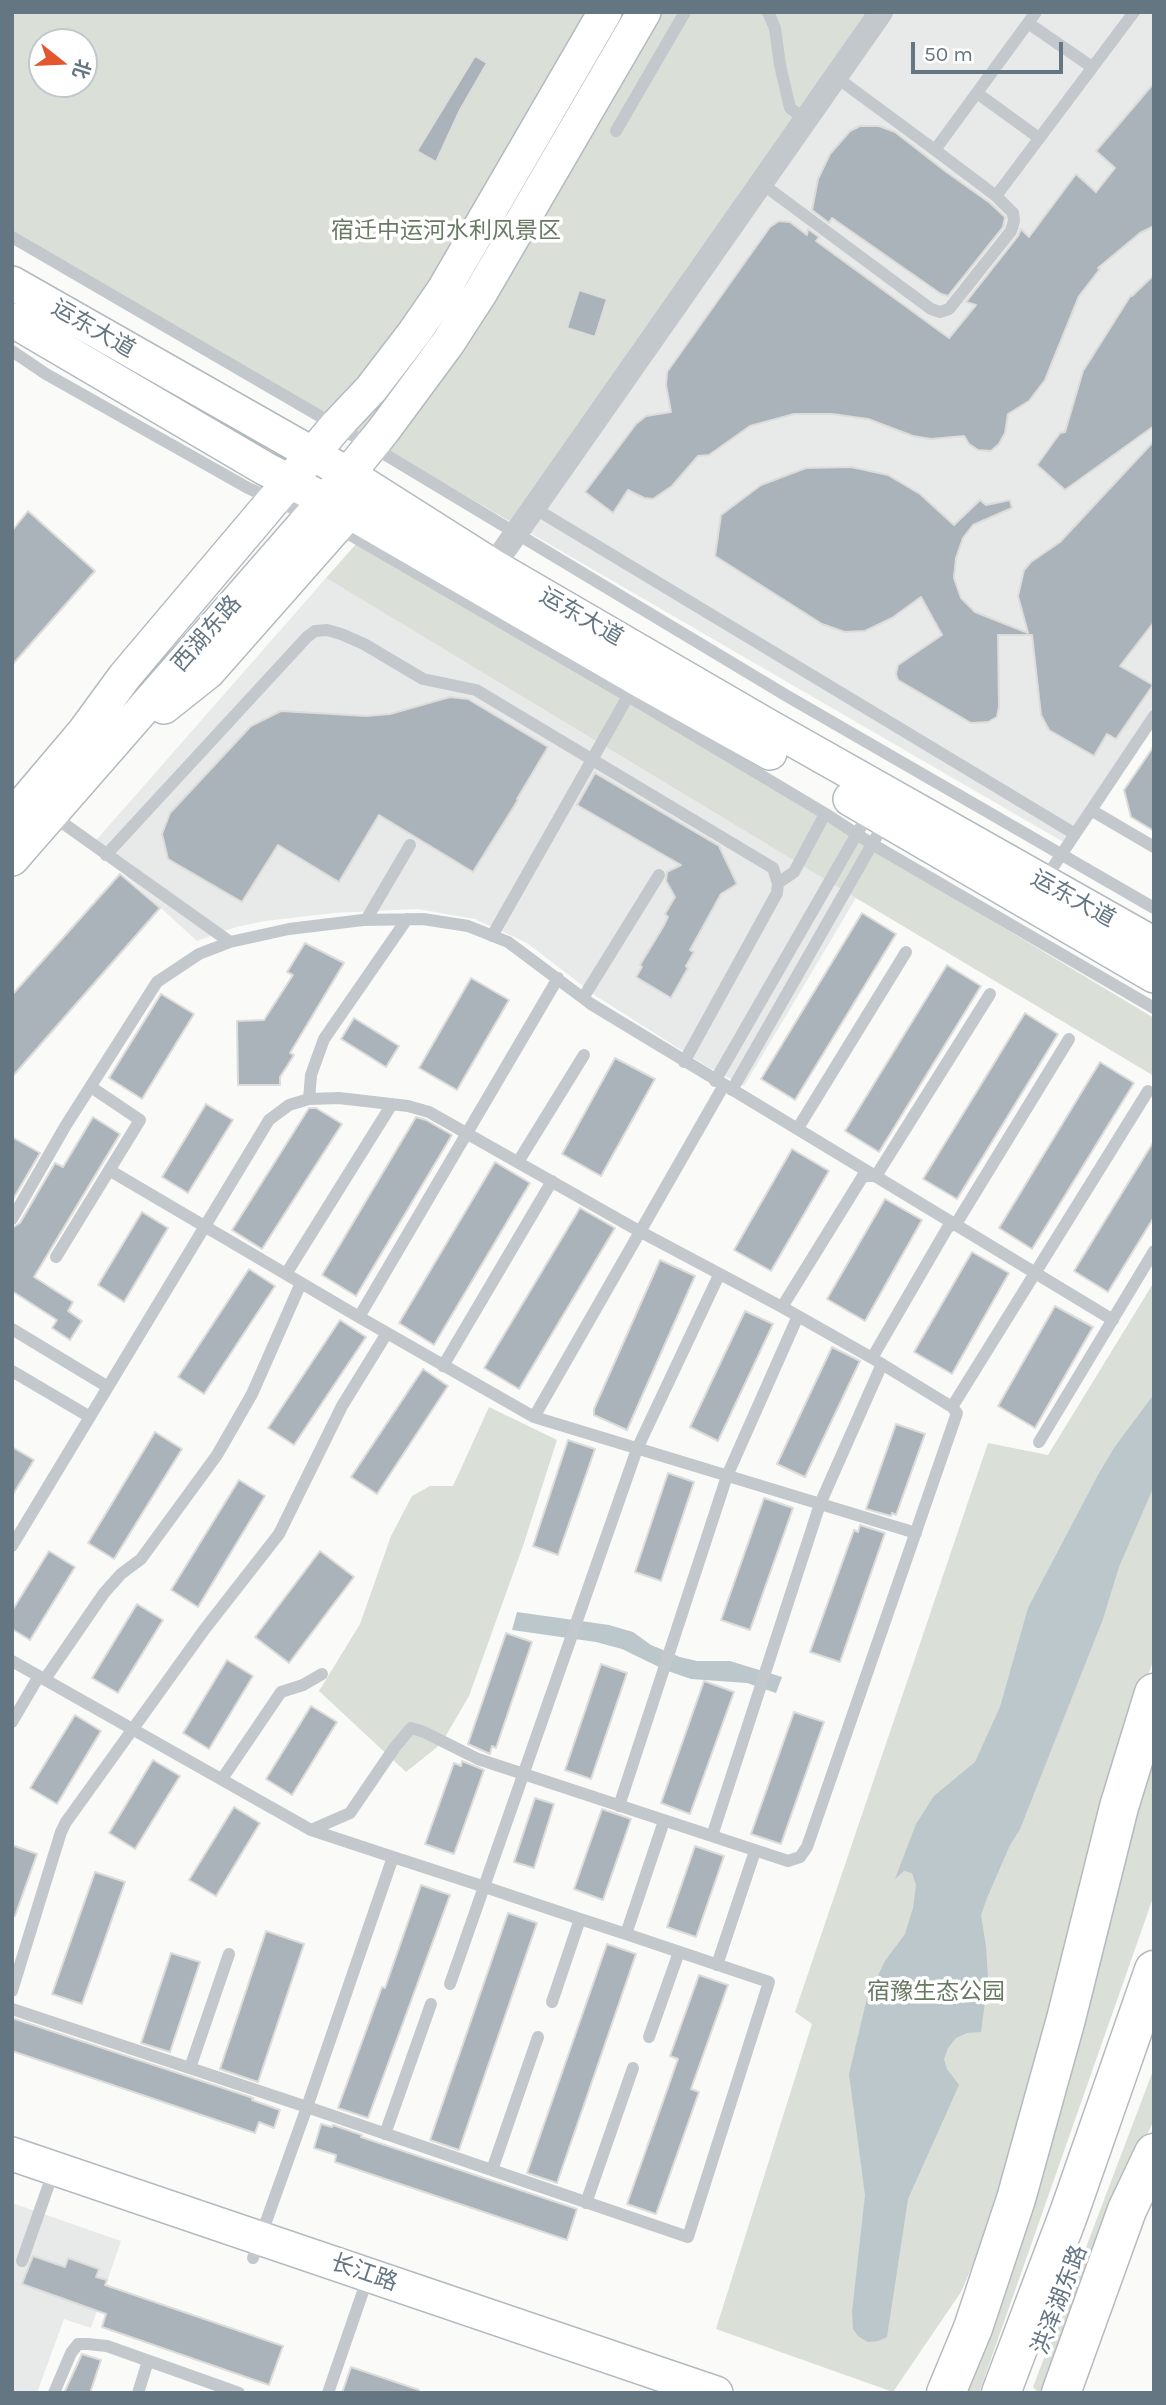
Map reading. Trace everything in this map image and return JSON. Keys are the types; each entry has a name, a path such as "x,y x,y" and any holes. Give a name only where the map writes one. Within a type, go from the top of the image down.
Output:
{"main road":[{"name":"西湖东路","path":"12,817 84,732 124,676 370,389 443,291 605,12"},
{"name":"西湖东路","path":"12,859 97,762 330,514 348,474 448,343 481,292 644,12"},
{"name":"运东大道","path":"12,283 348,474 493,566 1154,944"},
{"name":"运东大道","path":"12,320 282,490 330,514 872,827 1154,976"},
{"path":"954,2393 1016,2199 1066,2019 1119,1807 1154,1693"},
{"path":"1082,2211 1154,1970"},
{"path":"1082,2211 1154,2040"},
{"path":"1060,2393 1127,2210 1154,2153"},
{"name":"长江路","path":"12,2154 257,2248 365,2285 716,2393"},
{"name":"长江路","path":"12,2175 257,2248"},
{"name":"洪泽湖东路","path":"1001,2393 1082,2211"},
{"name":"洪泽湖东路","path":"1027,2393 1082,2211"},
{"name":"长江路","path":"365,2285 646,2393"},
{"path":"946,2393 973,2329"}],"street":[{"path":"493,566 881,12"}],"lane":[{"path":"616,131 685,12"},
{"path":"768,12 775,28 790,108 806,120"},
{"path":"996,196 1134,12"},
{"path":"935,150 1032,18 1092,68"},
{"path":"761,183 931,309 940,312 949,309 1011,231 1013,213 996,196 836,77"},
{"path":"977,93 1039,138"},
{"path":"12,237 337,425 787,696 1154,908"},
{"path":"12,351 46,374 248,488 282,490"},
{"path":"534,508 1075,834"},
{"path":"106,855 307,637 315,631 327,630 364,644 423,679 476,690 774,869 778,883 777,893 684,1062"},
{"path":"492,936 633,688 825,814 872,827 1154,1008"},
{"path":"1043,882 1154,716"},
{"path":"1091,810 1154,848"},
{"path":"51,814 230,942"},
{"path":"778,883 794,872 825,814"},
{"path":"534,1417 872,827"},
{"path":"724,1085 872,827"},
{"path":"366,920 410,845"},
{"path":"583,998 659,875"},
{"path":"309,1099 311,1075 324,1039 407,919"},
{"path":"12,1219 90,1087 157,982 199,954 230,942 289,929 366,920 423,919 468,926 508,942 583,998 684,1062 798,1128 1113,1320"},
{"path":"798,1128 906,952"},
{"path":"359,1317 558,978"},
{"path":"876,1176 990,994"},
{"path":"712,1836 820,1504 877,1361 948,1227 956,1224 1069,1039"},
{"path":"518,1162 584,1055"},
{"path":"56,1257 140,1120 90,1087"},
{"path":"952,1407 1147,1091"},
{"path":"12,1546 269,1120 289,1105 309,1099 339,1098 418,1107 429,1112 877,1361 952,1407 957,1413 807,1847 800,1857 788,1861 664,1821 478,1759 411,1728 350,1813 311,1829"},
{"path":"286,1274 392,1104"},
{"path":"108,1170 534,1417 916,1532"},
{"path":"782,1307 863,1176 876,1176"},
{"path":"443,1366 552,1181"},
{"path":"1039,1442 1154,1251"},
{"path":"450,1984 637,1449 719,1275"},
{"path":"12,1722 104,1593 121,1574 141,1559 216,1455 252,1394 301,1283"},
{"path":"619,1806 727,1476 799,1317"},
{"path":"12,1329 108,1387"},
{"path":"12,1991 61,1832 204,1630 279,1534 342,1406 387,1333"},
{"path":"12,1371 90,1417"},
{"path":"12,1661 311,1829 769,1982 688,2237 12,2009"},
{"path":"222,1779 281,1692 303,1685 321,1674"},
{"path":"626,1934 664,1821"},
{"path":"717,1965 755,1851"},
{"path":"257,2248 393,1857"},
{"path":"552,2001 580,1919"},
{"path":"649,2037 679,1952"},
{"path":"190,2068 229,1954"},
{"path":"385,2134 431,2004"},
{"path":"492,2170 538,2037"},
{"path":"586,2203 633,2068"},
{"path":"22,2261 48,2187"},
{"path":"328,2393 365,2285"},
{"path":"54,2393 71,2353 78,2344 107,2346 232,2392"},
{"path":"138,2393 148,2361"}],"shaded area":[{"path":"867,12 1154,12 1154,709 1065,843 511,522"},
{"path":"326,578 856,898 744,1086 708,1067 596,996 527,943 475,919 418,909 333,913 265,921 236,927 197,941 92,845"},
{"path":"1154,1394 1154,1486 1119,1567 1103,1619 1020,1829 1010,1845 981,1915 988,1979 981,2032 967,2033 956,2038 948,2048 944,2059 947,2069 959,2085 908,2199 887,2337 868,2342 853,2329 852,2312 865,2195 849,2074 867,1998 885,1961 905,1934 913,1908 916,1885 912,1873 904,1871 895,1879 916,1824 934,1796 975,1762 1000,1707 1028,1608 1098,1475 1114,1448"},
{"path":"517,1612 609,1625 633,1632 651,1645 680,1657 697,1661 730,1661 782,1677 776,1693 747,1683 691,1679 665,1670 622,1649 596,1642 512,1630"},
{"path":"12,2203 121,2241 91,2328 64,2319 37,2393 12,2393"}],"green space":[{"name":"宿迁中运河水利风景区","path":"12,12 867,12 511,522 12,233"},
{"path":"357,543 363,543 1154,1018 1154,1076 326,578"},
{"name":"宿豫生态公园","path":"1154,1282 1154,1659 1136,1707 1007,2186 961,2292 893,2392 716,2329 812,2024 795,2012 988,1443 1048,1455"},
{"path":"489,1407 557,1440 523,1546 469,1696 441,1744 406,1772 319,1691 360,1624 391,1536 412,1496 430,1486 453,1486"},
{"path":"1154,1723 1154,1895 979,2393 964,2393"},
{"path":"1154,2068 1154,2120 1134,2162 1044,2393 1039,2393 1033,2387"}],"building":[{"path":"475,56 487,63 460,110 436,162 417,151"},
{"path":"1154,83 1154,226 1140,233 1098,268 1100,269 1079,296 1045,380 1029,401 1008,414 1005,433 991,451 978,450 969,444 964,436 931,439 913,436 868,419 832,414 794,414 750,426 709,455 698,456 672,486 653,499 644,498 628,490 613,513 585,492 636,424 646,416 671,412 666,385 667,372 770,227 779,221 790,222 807,235 808,229 819,237 816,241 949,338 976,305 966,302 1021,229 1029,237 1076,174 1096,192 1115,168 1096,151"},
{"path":"860,126 879,126 895,132 1005,217 1003,227 948,296 941,294 832,218 829,223 812,210 818,179 830,154 850,131"},
{"path":"1154,275 1154,426 1065,490 1037,465 1060,433 1065,432 1083,371 1131,295"},
{"path":"579,290 607,299 595,337 567,328"},
{"path":"1154,441 1154,622 1120,666 1153,685 1116,739 1107,734 1094,756 1049,730 1041,715 1032,635 998,635 997,717 988,722 971,723 898,680 898,665 942,635 921,597 892,618 865,631 845,632 822,624 715,556 721,515 761,485 806,468 851,467 888,475 920,494 954,525 980,500 986,505 1010,500 1012,508 973,525 963,538 956,558 954,578 961,598 975,612 1028,633 1018,596 1024,570 1060,542"},
{"path":"28,511 95,571 12,665 12,531"},
{"path":"450,697 468,699 548,747 473,872 379,815 339,882 278,845 242,902 168,859 162,834 170,813 251,726 281,711 366,716 390,714"},
{"path":"1154,746 1154,831 1131,817 1124,790"},
{"path":"595,773 719,846 737,884 721,894 690,950 694,952 686,966 688,968 671,998 636,977 642,967 640,965 668,917 665,914 675,897 666,881 667,872 681,865 577,805"},
{"path":"120,874 160,908 12,1077 12,995"},
{"path":"862,913 896,934 795,1100 761,1079"},
{"path":"305,943 344,963 290,1053 294,1055 280,1077 280,1085 238,1085 237,1021 264,1020 293,975 287,972"},
{"path":"947,965 981,986 879,1152 845,1131"},
{"path":"471,978 509,1000 457,1090 419,1068"},
{"path":"161,994 194,1014 142,1099 109,1078"},
{"path":"1025,1013 1058,1034 957,1199 923,1179"},
{"path":"354,1018 399,1046 386,1067 341,1039"},
{"path":"615,1058 655,1079 601,1176 562,1154"},
{"path":"1100,1062 1134,1083 1032,1249 999,1228"},
{"path":"206,1104 233,1120 188,1193 162,1177"},
{"path":"309,1108 316,1108 342,1124 262,1249 232,1230"},
{"path":"93,1117 120,1134 34,1277 73,1302 68,1311 82,1321 70,1340 52,1328 57,1320 12,1291 12,1228 20,1223 55,1163 63,1167"},
{"path":"416,1117 452,1135 356,1296 322,1275"},
{"path":"12,1137 40,1153 12,1201"},
{"path":"1154,1141 1154,1217 1108,1292 1074,1271"},
{"path":"792,1149 829,1171 771,1271 734,1250"},
{"path":"495,1162 530,1183 434,1345 399,1323"},
{"path":"885,1199 922,1220 865,1321 827,1299"},
{"path":"580,1208 615,1228 519,1389 484,1368"},
{"path":"142,1212 168,1228 124,1302 98,1285"},
{"path":"972,1252 1009,1273 952,1374 914,1352"},
{"path":"660,1260 695,1276 627,1430 594,1415 594,1409"},
{"path":"249,1269 275,1286 204,1394 178,1377"},
{"path":"1055,1306 1093,1327 1035,1428 998,1406"},
{"path":"745,1311 773,1324 718,1441 690,1427"},
{"path":"340,1320 366,1337 294,1445 268,1428"},
{"path":"832,1347 860,1361 805,1477 777,1464"},
{"path":"423,1369 448,1386 377,1494 351,1477"},
{"path":"896,1424 925,1434 896,1515 892,1513 891,1516 866,1509"},
{"path":"155,1432 182,1449 114,1559 88,1543"},
{"path":"568,1440 595,1449 558,1555 533,1546"},
{"path":"12,1447 34,1460 12,1496"},
{"path":"668,1473 694,1482 661,1581 635,1572"},
{"path":"239,1480 265,1496 198,1607 171,1590"},
{"path":"764,1498 793,1508 750,1630 721,1620"},
{"path":"860,1525 885,1533 840,1662 810,1652 854,1530 858,1532"},
{"path":"49,1551 75,1567 30,1640 12,1629 12,1611"},
{"path":"320,1551 354,1577 289,1663 255,1637"},
{"path":"137,1604 163,1620 118,1693 92,1678"},
{"path":"506,1633 532,1642 496,1748 492,1746 490,1754 468,1744"},
{"path":"227,1660 253,1676 209,1749 183,1733"},
{"path":"601,1664 627,1673 591,1779 565,1770"},
{"path":"704,1681 734,1692 690,1814 661,1803"},
{"path":"311,1706 337,1722 292,1795 266,1779"},
{"path":"794,1712 824,1722 781,1844 751,1834"},
{"path":"75,1715 101,1731 57,1804 30,1788"},
{"path":"153,1760 180,1776 135,1849 109,1833"},
{"path":"462,1761 484,1770 454,1854 425,1844 454,1763 461,1766"},
{"path":"535,1798 554,1804 534,1868 514,1862"},
{"path":"234,1807 260,1823 216,1896 189,1880"},
{"path":"602,1809 631,1819 603,1900 574,1889"},
{"path":"12,1845 37,1854 15,1916 12,1916"},
{"path":"695,1846 724,1856 696,1937 667,1927"},
{"path":"95,1872 125,1882 82,2004 52,1994"},
{"path":"421,1885 450,1895 368,2118 338,2108 382,1987 385,1988"},
{"path":"508,1913 537,1923 459,2150 430,2140"},
{"path":"266,1931 304,1944 258,2082 220,2069"},
{"path":"607,1944 636,1954 557,2183 527,2173"},
{"path":"171,1953 200,1962 170,2052 141,2043"},
{"path":"699,1975 728,1985 691,2089 699,2092 656,2214 627,2204 678,2059 670,2056"},
{"path":"12,2018 253,2098 252,2100 280,2110 274,2128 259,2122 255,2133 12,2051"},
{"path":"321,2124 333,2125 362,2135 361,2137 577,2209 567,2240 335,2162 336,2155 314,2148"},
{"path":"33,2256 65,2267 68,2258 99,2269 96,2277 107,2280 105,2285 283,2346 269,2385 102,2327 106,2314 22,2284"},
{"path":"82,2354 101,2360 90,2393 64,2393"},
{"path":"351,2367 419,2390 419,2393 342,2393"}]}
